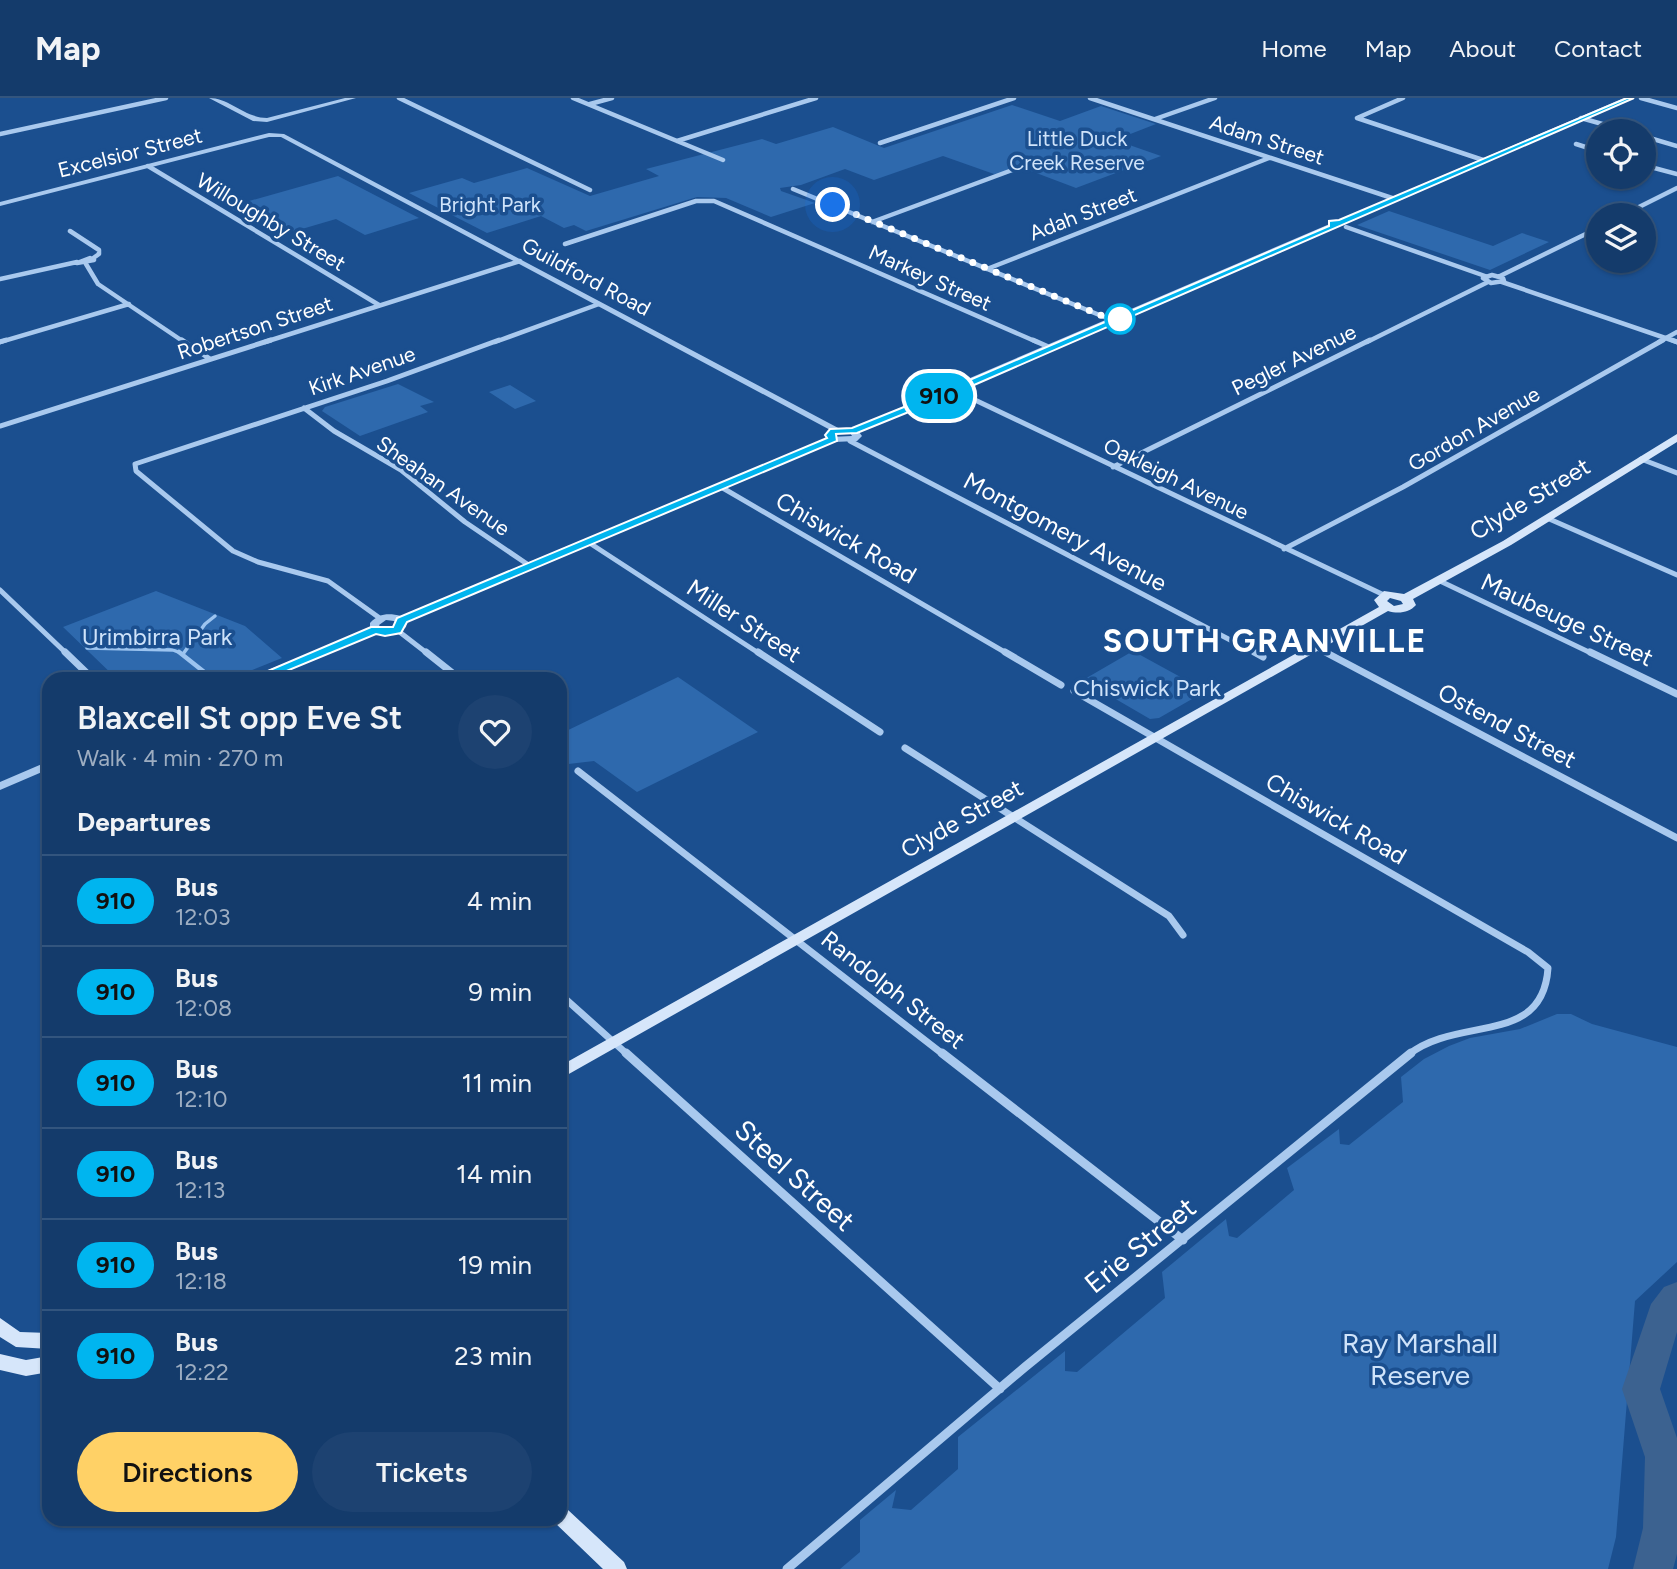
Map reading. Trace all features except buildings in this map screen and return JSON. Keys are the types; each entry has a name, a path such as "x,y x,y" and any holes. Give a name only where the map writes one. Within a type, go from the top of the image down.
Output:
{"main road":[{"name":"Clyde Street","path":"567,1069 1318,649 1386,601 1408,607 1410,603 1406,598 1547,518 1677,437"},
{"path":"3,1333 23,1341 42,1341"},
{"path":"0,1362 26,1368 42,1365"},
{"path":"567,1522 617,1569"}],"street":[{"path":"0,134 166,98"},
{"name":"Guildford Road","path":"212,98 261,121 275,133 520,261 835,435"},
{"path":"261,121 353,98"},
{"path":"398,98 590,190"},
{"path":"573,98 723,160"},
{"path":"589,104 612,98"},
{"path":"677,141 816,98"},
{"path":"880,143 1014,98"},
{"name":"Adam Street","path":"1090,98 1395,199"},
{"path":"1155,120 1215,98"},
{"path":"1403,98 1357,118 1483,160"},
{"path":"271,672 378,624 385,632 530,566 721,487 835,435 852,436 1630,98"},
{"path":"1641,98 1677,108"},
{"path":"1581,118 1586,119"},
{"name":"Excelsior Street","path":"0,204 275,133"},
{"path":"1656,139 1677,145"},
{"path":"1576,144 1586,147"},
{"name":"Adah Street","path":"986,269 1270,158"},
{"name":"Willoughby Street","path":"148,166 379,305"},
{"path":"1656,168 1677,174"},
{"path":"872,222 1015,169"},
{"path":"1647,203 1677,188"},
{"path":"793,189 1114,321"},
{"name":"Markey Street","path":"565,244 696,201 719,202 1051,348"},
{"path":"1340,226 1486,279 1502,282 1677,342"},
{"path":"71,231 99,250 92,262 77,262"},
{"path":"1486,279 1500,276 1586,234"},
{"path":"0,279 92,259"},
{"name":"Robertson Street","path":"0,426 520,261"},
{"path":"86,264 95,282 210,359"},
{"path":"1500,276 1505,280 1502,282"},
{"name":"Pegler Avenue","path":"1113,467 1486,279"},
{"path":"0,342 129,304"},
{"name":"Kirk Avenue","path":"378,624 328,581 258,562 233,551 136,471 135,464 387,381 599,304"},
{"name":"Gordon Avenue","path":"1284,549 1403,487 1677,332"},
{"name":"Oakleigh Avenue","path":"954,390 1386,601"},
{"name":"Sheahan Avenue","path":"304,408 334,431 401,470 465,522 530,566"},
{"name":"Montgomery Avenue","path":"852,436 1263,657"},
{"path":"1641,459 1677,473"},
{"name":"Chiswick Road","path":"721,487 1061,685"},
{"path":"1547,518 1677,575"},
{"name":"Miller Street","path":"588,542 880,732"},
{"name":"Maubeuge Street","path":"1440,581 1677,694"},
{"path":"0,590 86,672"},
{"path":"399,625 452,672"},
{"name":"Ostend Street","path":"1318,649 1677,838"},
{"name":"Chiswick Road","path":"1074,691 1528,952 1548,968 1549,984 1545,999"},
{"path":"905,748 1169,916 1183,935"},
{"path":"0,786 42,768"},
{"name":"Randolph Street","path":"578,771 1183,1240"},
{"name":"Erie Street","path":"787,1569 1000,1389 1417,1048 1455,1033 1516,1022 1545,999"},
{"name":"Steel Street","path":"567,1000 1000,1389"}],"green space":[{"name":"Little Duck Creek Reserve","path":"1012,105 1060,121 1101,106 1156,124 1115,140 1161,156 1076,188 1031,171 994,174 943,156 874,180 845,169 801,185 780,188 781,191 815,203 771,217 726,198 697,197 586,231 574,225 564,228 541,216 487,233 409,193 462,178 474,183 527,168 590,196 659,176 646,169 762,139 776,144 833,127 884,148"},
{"path":"338,176 419,218 365,235 336,219 278,236 228,207"},
{"path":"1389,211 1493,246 1522,233 1549,242 1490,270 1357,225"},
{"path":"398,384 434,402 420,406 428,412 360,436 322,411 325,407"},
{"path":"510,385 536,401 515,409 489,392"},
{"name":"Urimbirra Park","path":"156,591 245,626 282,658 247,672 110,672 63,627"},
{"name":"Chiswick Park","path":"1133,651 1206,691 1159,718 1150,719 1083,680"},
{"path":"678,677 758,732 637,792 594,761 567,764 567,731"},
{"name":"Ray Marshall Reserve","path":"1557,1014 1571,1014 1592,1024 1677,1047 1677,1262 1635,1301 1616,1537 1608,1569 840,1569 860,1552 860,1520 896,1490 892,1508 911,1510 958,1469 958,1437 1065,1351 1065,1371 1077,1372 1165,1298 1162,1272 1226,1219 1229,1236 1237,1238 1294,1190 1287,1168 1339,1129 1340,1144 1349,1145 1403,1102 1401,1077 1424,1059 1470,1038 1520,1029"}],"waterway":[{"path":"180,653 183,654 205,624 215,616"},
{"path":"87,648 173,650 180,653"},
{"path":"180,653 204,672"},
{"path":"1653,1569 1663,1528 1664,1457 1641,1389 1664,1315 1677,1297"}],"bus line":[{"name":"910","path":"272,672 376,630 397,630 402,625 401,620 834,439 830,435 833,431 854,431 954,390 1333,227 1332,223 1341,222 1630,98"}],"district":[{"name":"SOUTH GRANVILLE","path":"1265,641"}],"route":[{"path":"833,205 1114,321 1120,319"}],"park label":[{"name":"Bright Park","path":"490,205"}]}
